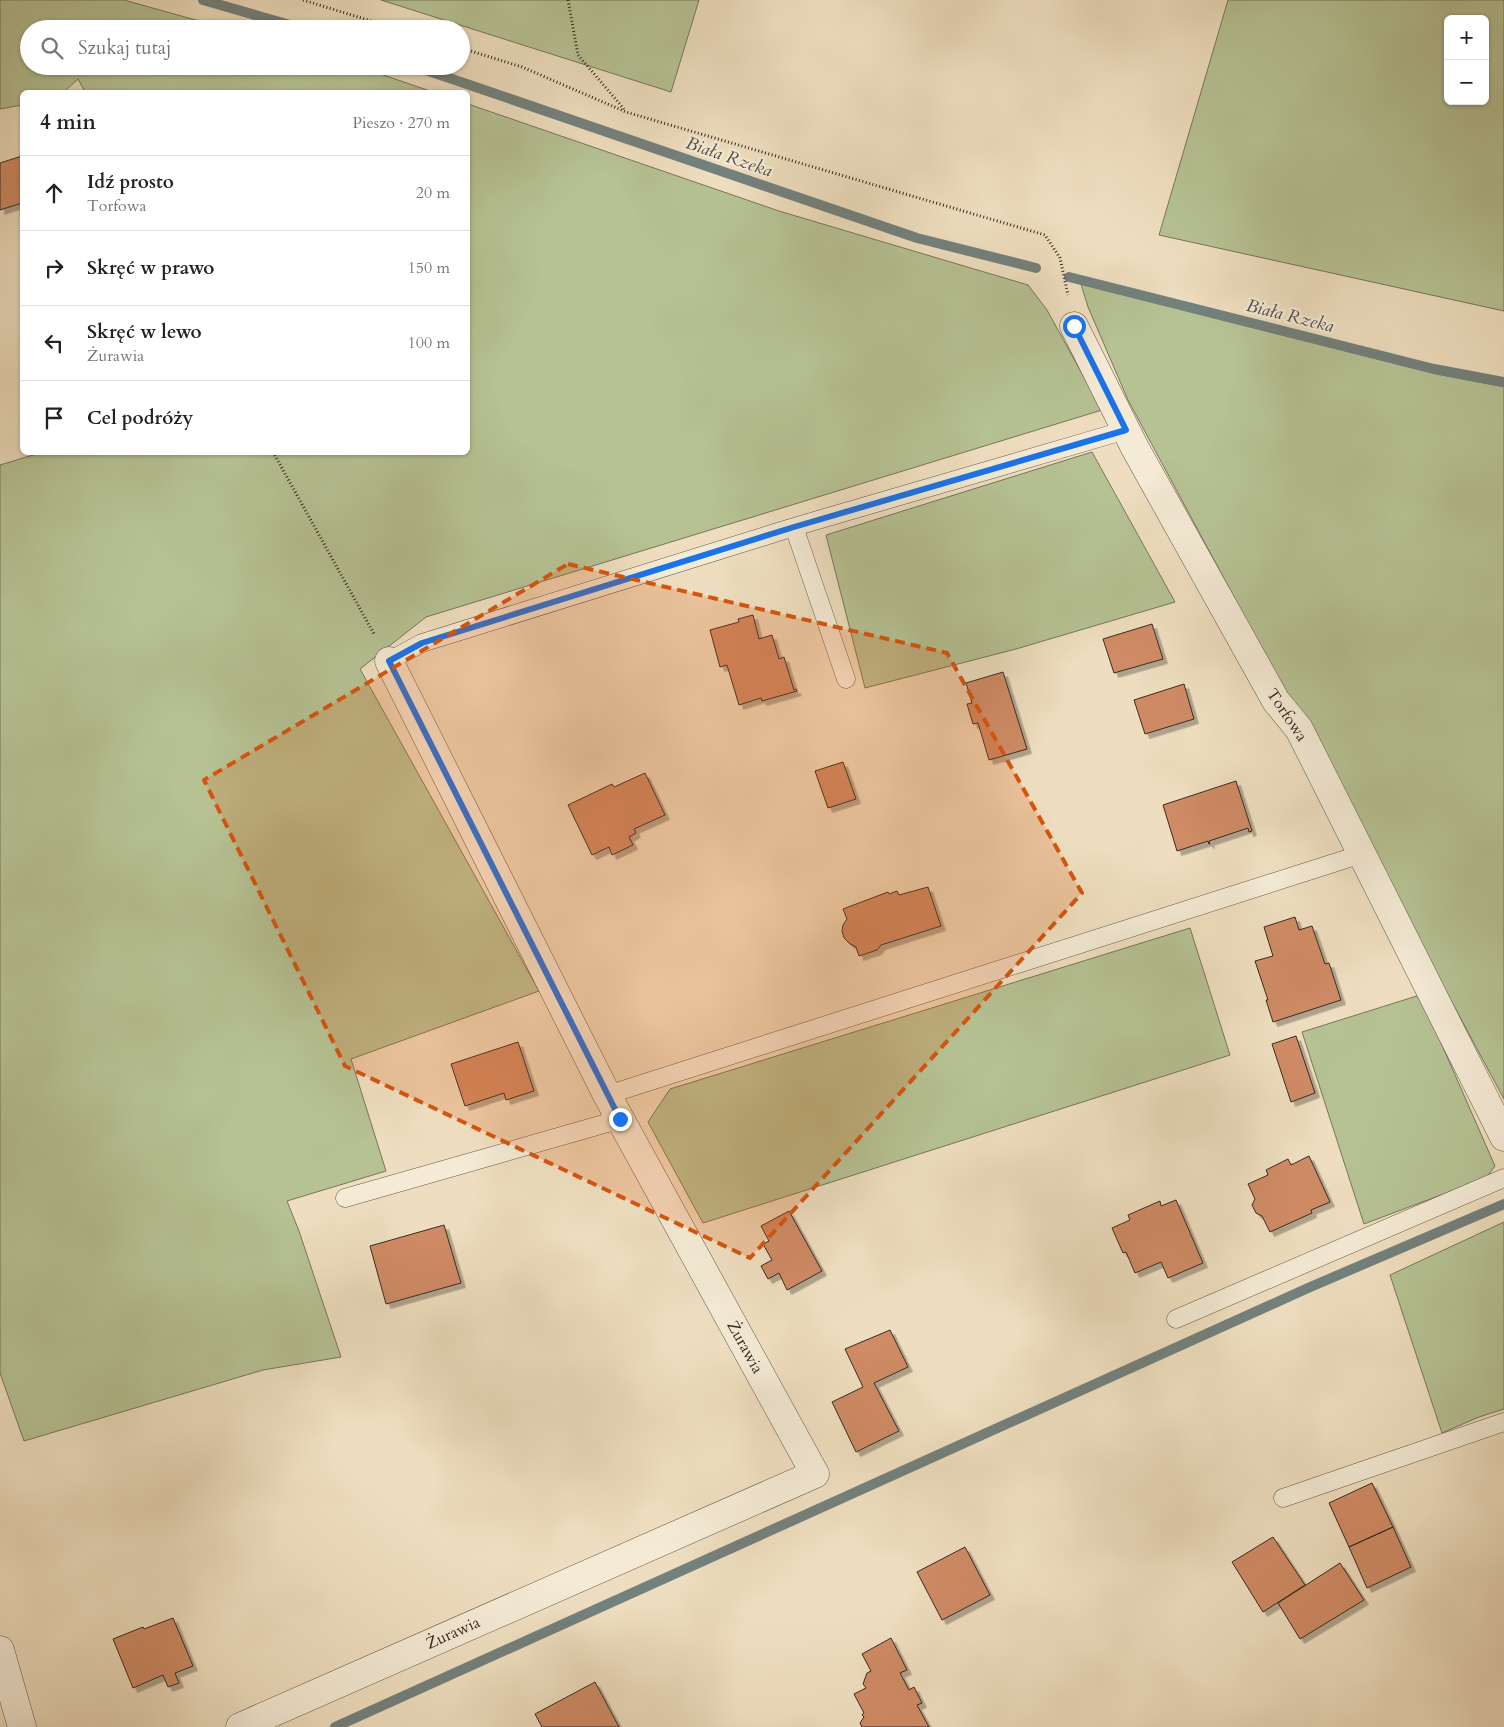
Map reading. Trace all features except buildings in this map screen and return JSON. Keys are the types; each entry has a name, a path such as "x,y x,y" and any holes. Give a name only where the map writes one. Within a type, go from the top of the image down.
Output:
{"street":[{"name":"Torfowa","path":"1074,326 1126,430 1276,701 1299,729 1504,1137"},
{"name":"Żurawia","path":"240,1727 814,1474 607,1095 389,661"},
{"path":"0,1650 22,1727"}],"lane":[{"path":"389,661 422,643 794,527 1126,430"},
{"path":"794,527 846,679"},
{"path":"607,1095 1362,854"},
{"path":"345,1198 620,1119"},
{"path":"1176,1319 1504,1178"},
{"path":"1283,1498 1504,1422"}],"path":[{"path":"303,0 368,20"},
{"path":"568,0 578,55 626,112"},
{"path":"470,51 522,67 626,112 1045,235 1060,258 1074,326"},
{"path":"276,455 389,661"}],"highlighted area":[{"path":"568,564 947,653 1082,893 750,1258 345,1066 204,780"}],"green space":[{"path":"0,0 124,0 196,20 20,20 20,75 383,75 427,90 84,90 78,79 66,90 20,90 20,105 0,109"},
{"path":"381,0 699,0 671,92 470,28 470,20 444,20"},
{"path":"1228,0 1504,0 1504,311 1159,235"},
{"path":"470,105 779,211 1028,285 1047,310 1102,410 426,617 360,669 539,991 351,1059 386,1171 287,1201 299,1231 341,1357 263,1370 24,1441 0,1373 0,465 33,455 470,455"},
{"path":"1081,284 1437,374 1504,387 1504,1099 1128,400 1088,307"},
{"path":"1092,452 1175,602 1016,649 865,688 826,535"},
{"path":"1190,928 1230,1055 703,1223 648,1122 670,1089"},
{"path":"1420,995 1495,1166 1486,1178 1364,1224 1302,1032"},
{"path":"1504,1222 1504,1409 1479,1417 1442,1433 1390,1275"}],"waterway":[{"name":"Biała Rzeka","path":"203,0 273,20"},
{"name":"Biała Rzeka","path":"440,75 917,238 1036,268"},
{"name":"Biała Rzeka","path":"1069,277 1434,369 1504,382"},
{"path":"335,1727 1308,1288 1504,1204"}],"route":[{"path":"620,1119 389,661 422,643 794,527 1126,430 1074,326"}]}
